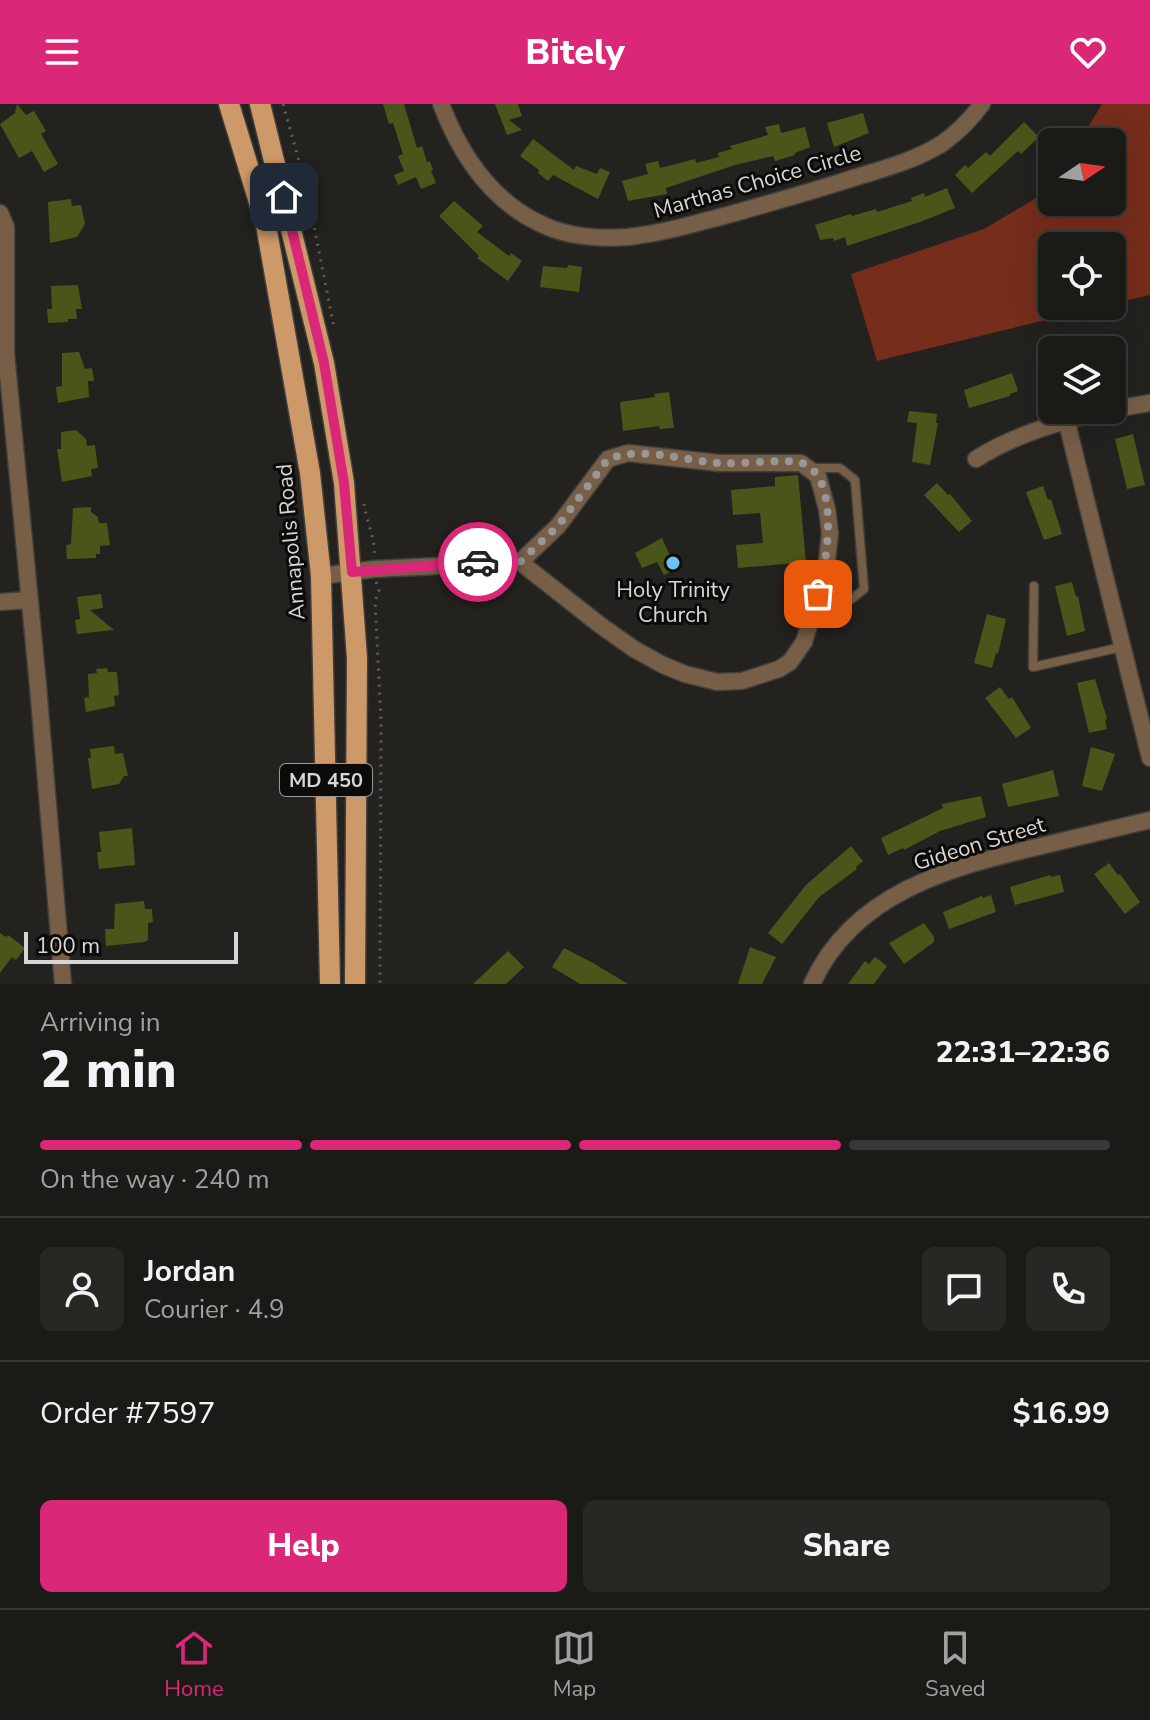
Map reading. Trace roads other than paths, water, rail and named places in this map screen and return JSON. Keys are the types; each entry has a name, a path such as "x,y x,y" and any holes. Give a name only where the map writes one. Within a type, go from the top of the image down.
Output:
{"main road":[{"name":"Annapolis Road","path":"229,104 266,225 310,473 321,576 330,984"},
{"name":"MD 450","path":"260,104 324,363 344,483 357,658 355,984"}],"street":[{"name":"Marthas Choice Circle","path":"441,104 467,160 509,206 548,227 580,236 601,237 657,233 901,162 943,143 982,104"},
{"path":"0,213 6,227 6,353 63,984"},
{"path":"1126,409 1150,403"},
{"path":"976,459 1010,441 1064,424"},
{"path":"1067,424 1150,758"},
{"path":"321,576 485,562 520,562 634,649 685,674 717,682 742,681 779,669 790,662 804,642 826,570 830,533 818,476 801,463 719,463 650,455 619,455 608,459 558,526 520,562"},
{"path":"0,602 29,600"},
{"name":"Gideon Street","path":"812,984 823,962 857,925 898,894 925,879 969,864 1150,820"}],"lane":[{"path":"810,468 840,468 855,480 864,589 853,598 811,617"},
{"path":"1034,586 1033,667 1123,647"}],"place":[{"name":"Holy Trinity Church","path":"673,563"}]}
